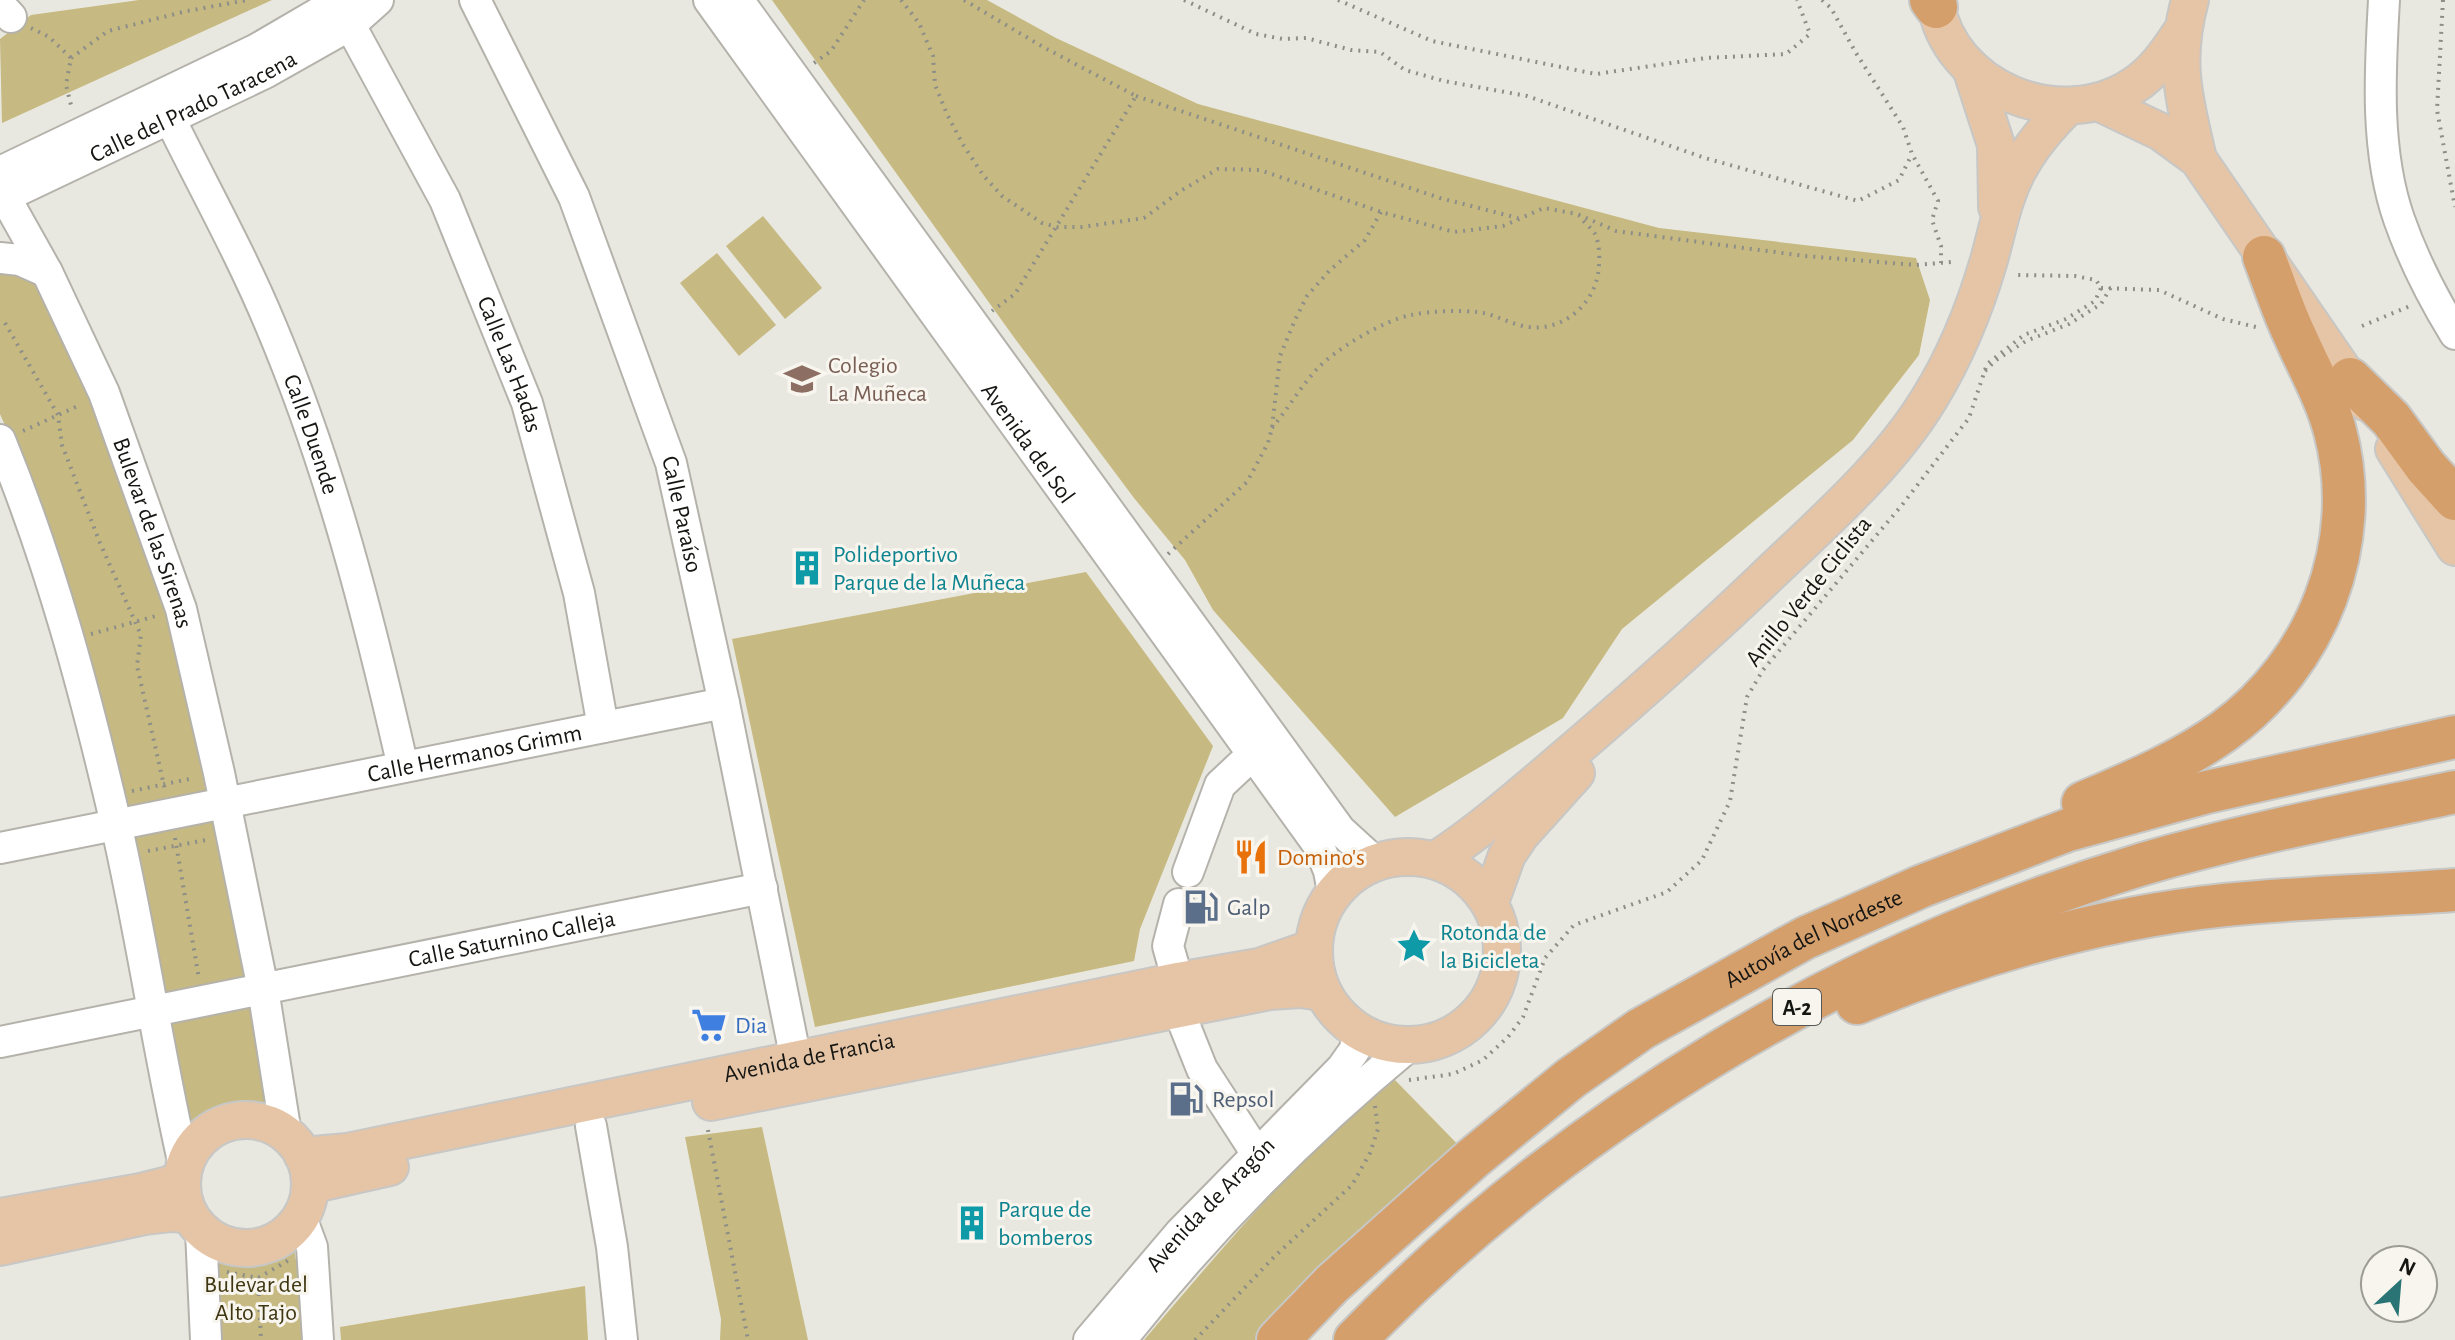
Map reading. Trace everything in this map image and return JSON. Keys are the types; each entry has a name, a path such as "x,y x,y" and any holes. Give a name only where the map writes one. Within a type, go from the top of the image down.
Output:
{"highway":[{"path":"1922,886 2014,831 2123,786 2189,754 2253,708 2283,675 2305,644 2322,611 2339,549 2344,499 2342,463 2325,398 2294,334 2264,257"},
{"path":"2350,379 2391,419 2426,467 2455,499"},
{"name":"Autovía del Nordeste","path":"1278,1340 1332,1284 1472,1159 1571,1078 1641,1029 1805,938 1922,886 2068,830 2123,814 2455,737"},
{"name":"A-2","path":"1355,1340 1439,1257 1589,1139 1699,1064 1766,1024 1866,972 1970,925 2144,864 2300,825 2455,792"},
{"path":"1589,1139 1825,1017 1870,998 2035,943 2130,919 2223,905 2455,890"}],"main road":[{"path":"1934,2 1951,44 1971,68 1999,90 2032,103 2082,104 2161,132 2198,159 2350,379 2455,547"},
{"path":"1436,860 1501,813 1676,662 1873,471 1918,417 1945,373 1988,263 1998,223 2020,165 2041,135 2082,104 2132,87 2161,62 2186,15"},
{"path":"2186,15 2181,82 2198,159"},
{"path":"1971,68 1996,145 1998,223"},
{"path":"1490,902 1507,855 1521,834 1676,662"},
{"path":"1406,856 1436,860 1469,879 1490,902 1502,934 1502,967 1491,998 1470,1023 1441,1040 1409,1046 1383,1043 1360,1033 1338,1015 1322,992 1315,971 1315,928 1333,892 1352,874 1375,862 1406,856"},
{"name":"Avenida de Francia","path":"302,1188 703,1104 1178,995 1313,948"},
{"name":"Avenida de Francia","path":"302,1188 347,1152 796,1060 1178,995 1300,989 1322,992"},
{"path":"0,1217 169,1185 183,1172 198,1141 220,1125 233,1121 261,1122 302,1188 277,1240 254,1247 230,1246 197,1237 171,1213 0,1247"},
{"path":"183,1172 182,1191 197,1237"}],"street":[{"name":"Calle del Prado Taracena","path":"2,189 79,135 257,49 378,0"},
{"name":"Calle Paraíso","path":"475,0 574,197 671,463 724,703 796,1060"},
{"name":"Avenida del Sol","path":"709,0 1319,846 1333,892"},
{"name":"Avenida del Sol","path":"738,0 1340,830 1375,862"},
{"path":"2384,0 2381,91 2391,189 2412,251 2455,334"},
{"name":"Calle del Prado Taracena","path":"2,189 170,119 265,73 346,12"},
{"name":"Calle Las Hadas","path":"346,12 445,200 527,403 579,593 603,727"},
{"name":"Calle Duende","path":"170,119 271,325 317,450 371,626 403,767"},
{"name":"Bulevar de las Sirenas","path":"2,189 47,272 104,393 181,609 232,835 302,1188"},
{"path":"0,258 20,260 47,272"},
{"path":"0,440 41,545 71,640 116,826 183,1172"},
{"name":"Calle Hermanos Grimm","path":"225,804 724,703"},
{"path":"1188,872 1220,785 1253,754"},
{"path":"0,848 225,804"},
{"name":"Calle Saturnino Calleja","path":"263,989 762,888"},
{"path":"1179,904 1168,946 1178,995 1202,1069 1257,1154"},
{"path":"0,1042 263,989"},
{"name":"Avenida de Aragón","path":"1089,1340 1180,1233 1342,1068 1354,1051 1360,1033"},
{"name":"Avenida de Aragón","path":"1121,1340 1197,1250 1287,1157 1409,1046"},
{"path":"591,1126 612,1247 622,1340"},
{"path":"302,1188 318,1340"},
{"path":"197,1237 206,1340"}],"path":[{"path":"79,135 66,85 71,58 108,31 187,11 248,0"},
{"path":"793,78 831,51 864,0"},
{"path":"901,0 919,23 933,56 935,85 947,114 983,175 1002,196 1042,223 1057,227 1082,227 1144,218 1218,169 1260,170 1381,212 1454,232 1503,226 1544,208 1577,214 1616,231 1805,256 1916,265 1951,262"},
{"path":"964,0 1043,47 1136,96 1440,198 1519,219"},
{"path":"1184,0 1256,34 1283,39 1306,38 1351,50 1380,52 1405,70 1444,81 1527,96 1705,158 1858,201 1899,180 1912,154"},
{"path":"1338,0 1432,41 1596,74 1706,58 1786,54 1810,34 1797,0"},
{"path":"1822,0 1831,8 1903,127 1912,154 1938,201 1932,220 1941,246 1941,263"},
{"path":"2443,0 2437,110 2455,207"},
{"path":"6,11 49,37 71,58"},
{"path":"972,325 1015,294 1136,96"},
{"path":"1151,569 1247,482 1268,443 1280,356 1295,320 1307,296 1330,270 1365,240 1381,212"},
{"path":"1272,428 1317,369 1360,336 1410,315 1477,312 1522,327 1563,322 1578,313 1597,281 1599,249 1596,236 1577,214"},
{"path":"2012,275 2075,276 2096,280 2101,288 2159,290 2223,319 2260,328"},
{"path":"1982,375 1996,360 2026,341 2069,324 2101,304 2111,287"},
{"name":"Anillo Verde Ciclista","path":"1395,1080 1453,1074 1483,1060 1508,1037 1523,1017 1545,958 1574,925 1667,892 1702,860 1730,801 1747,697 1763,670 1902,505 1969,418 1987,364 2024,335 2066,319 2095,301 2101,288"},
{"path":"2362,326 2410,306"},
{"path":"5,323 58,415 62,445 100,543 141,635 137,666 170,813 202,1001"},
{"path":"0,440 104,393"},
{"path":"71,640 181,609"},
{"path":"108,795 219,773"},
{"path":"122,856 232,835"},
{"path":"1195,1340 1275,1256 1352,1185 1370,1153 1378,1129 1374,1096"},
{"path":"703,1104 748,1340"},
{"path":"261,1340 258,1278 302,1188"},
{"path":"197,1237 258,1278"}],"green space":[{"path":"139,0 272,0 2,123 0,39 31,15"},
{"path":"772,0 987,0 1056,38 1198,104 1659,228 1916,258 1930,300 1919,355 1853,440 1622,629 1563,718 1395,817 1213,610 1185,560 1134,498 1013,336"},
{"path":"763,216 822,288 785,319 726,246"},
{"path":"717,253 776,325 739,356 680,283"},
{"path":"0,267 39,284 95,414 149,553 178,642 206,794 124,811 10,437 0,414"},
{"path":"1086,572 1213,746 1140,929 1134,961 815,1027 732,639"},
{"path":"218,819 247,983 160,998 134,835"},
{"path":"256,1007 274,1115 248,1107 228,1106 210,1112 189,1130 170,1023"},
{"path":"1395,1080 1472,1159 1278,1340 1144,1340 1294,1170"},
{"path":"762,1127 808,1340 720,1340 721,1319 685,1137"},
{"name":"Bulevar del Alto Tajo","path":"291,1229 304,1312 304,1340 212,1340 216,1239"},
{"path":"585,1286 588,1340 341,1340 340,1327"}],"place":[{"name":"Colegio La Muñeca","path":"802,379"},
{"name":"Polideportivo Parque de la Muñeca","path":"807,568"},
{"name":"Domino's","path":"1251,857"},
{"name":"Galp","path":"1201,907"},
{"name":"Rotonda de la Bicicleta","path":"1414,946"},
{"name":"Dia","path":"709,1025"},
{"name":"Repsol","path":"1186,1099"},
{"name":"Parque de bomberos","path":"972,1223"}]}
